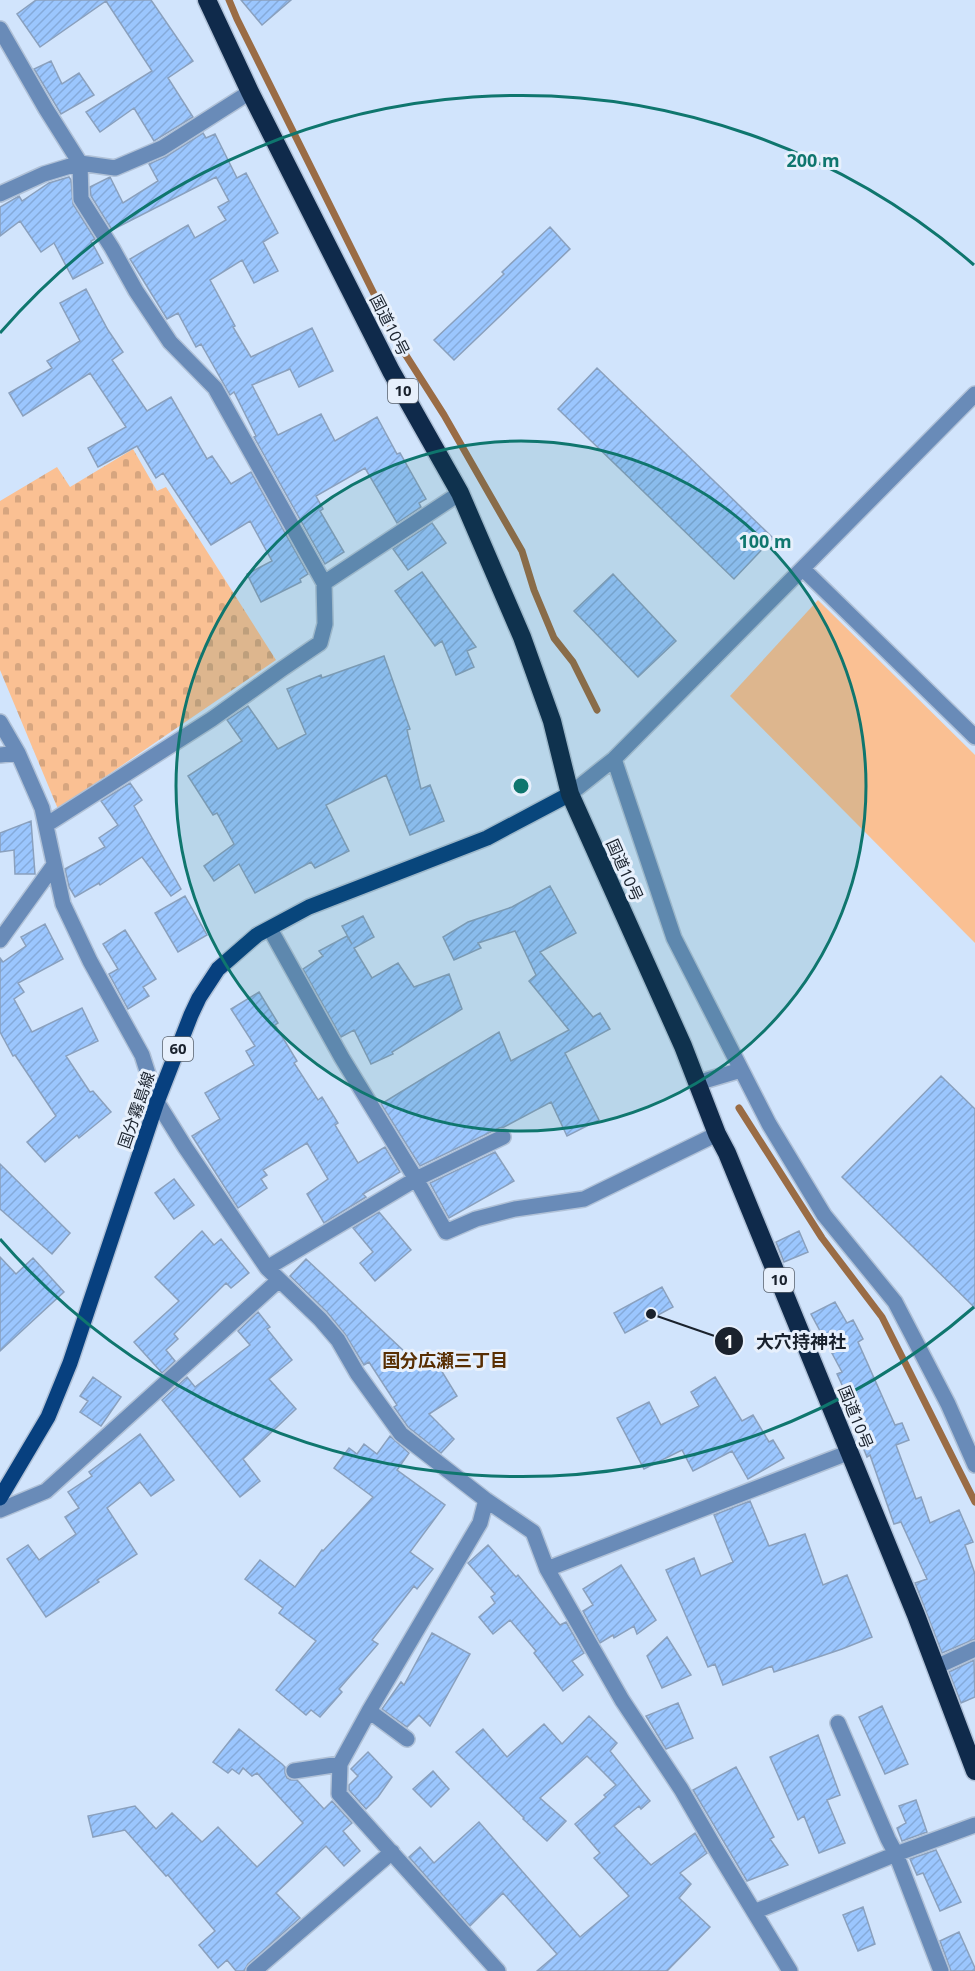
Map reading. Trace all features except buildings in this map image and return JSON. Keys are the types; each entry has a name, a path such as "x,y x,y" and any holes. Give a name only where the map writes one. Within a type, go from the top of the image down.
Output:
{"highway":[{"name":"国道10号","path":"207,0 250,93 391,371 460,493 522,637 552,721 570,794 683,1046 717,1134 727,1153 850,1452 975,1771"}],"main road":[{"name":"国分霧島線","path":"0,1498 48,1417 70,1362 157,1102 191,1015 218,969 257,935 309,908 487,838 570,794"}],"street":[{"path":"0,29 45,109 80,163 81,199 136,291 170,342 215,388 324,583 325,624 321,643 212,719 46,825"},
{"path":"0,194 44,174 80,163 115,168 162,148 250,93"},
{"path":"570,794 614,759 975,394"},
{"path":"324,583 460,493"},
{"path":"803,569 975,737"},
{"path":"0,722 18,753 42,808 63,904 118,1014 142,1055 157,1102 185,1147 267,1268 320,1319 338,1340 357,1373 401,1434 486,1500 533,1532 547,1569 622,1700 681,1789 790,1971"},
{"path":"0,755 18,753"},
{"path":"614,759 674,938 741,1070 769,1124 824,1215 895,1302 948,1404 975,1465"},
{"path":"0,940 54,865"},
{"path":"270,929 342,1058 446,1232 476,1219 515,1209 584,1199 717,1134"},
{"path":"697,1083 741,1070"},
{"path":"267,1268 416,1179 503,1137"},
{"path":"0,1510 46,1491 279,1280"},
{"path":"547,1569 850,1452"},
{"path":"486,1500 480,1523 340,1764 339,1794 498,1971"},
{"path":"936,1667 975,1649"},
{"path":"369,1711 408,1739"},
{"path":"838,1723 896,1854 941,1971"},
{"path":"294,1771 340,1764"},
{"path":"754,1912 896,1854 975,1825"},
{"path":"254,1971 392,1852"}],"green space":[{"path":"133,449 157,491 166,487 276,660 58,809 0,670 0,501 57,467 70,487"},
{"path":"818,600 975,755 975,943 730,696"}],"waterway":[{"path":"229,0 400,346 444,415 522,551 534,590 554,638 573,662 597,710"},
{"path":"739,1108 822,1238 882,1317 975,1502"}],"place":[{"name":"大穴持神社","path":"651,1314"}],"district":[{"name":"国分広瀬三丁目","path":"445,1361"}]}
